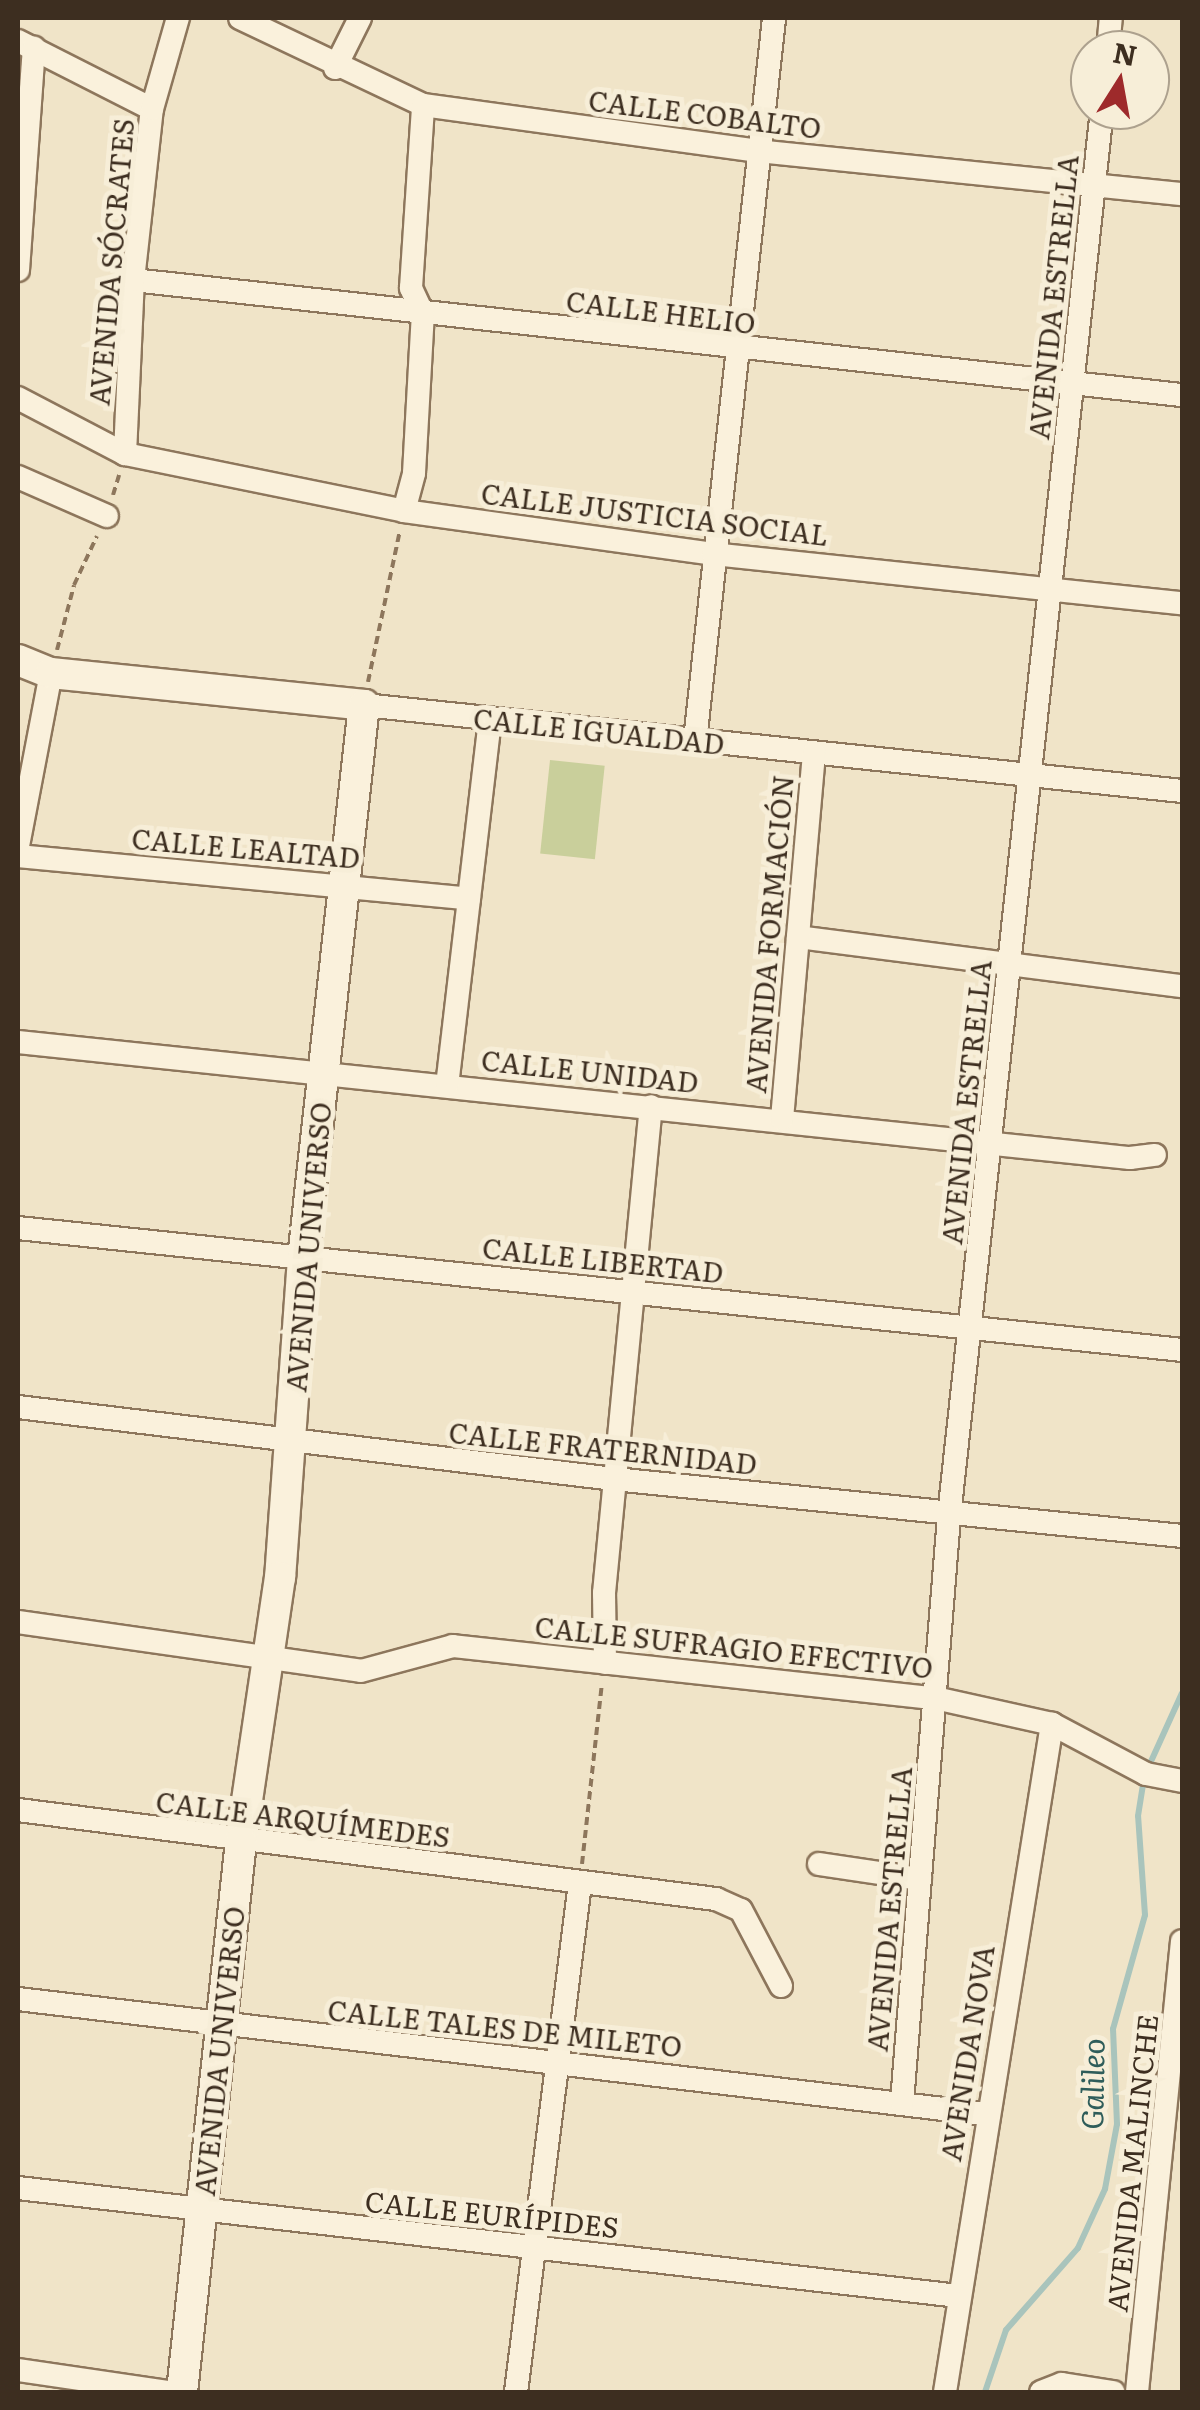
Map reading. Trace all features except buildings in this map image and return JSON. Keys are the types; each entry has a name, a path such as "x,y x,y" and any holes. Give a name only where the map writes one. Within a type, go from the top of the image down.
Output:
{"street":[{"name":"AVENIDA SÓCRATES","path":"125,454 133,280 152,109 178,18"},
{"name":"CALLE COBALTO","path":"240,18 335,68 424,105 757,150 1182,194"},
{"path":"335,68 360,18"},
{"path":"695,741 774,18"},
{"path":"18,270 26,45 152,109"},
{"path":"404,511 414,474 423,314 411,288 424,105"},
{"name":"AVENIDA ESTRELLA","path":"902,2102 949,1516 994,1141 1100,130"},
{"name":"CALLE HELIO","path":"133,280 736,350 1182,395"},
{"name":"CALLE JUSTICIA SOCIAL","path":"18,398 125,454 404,511 713,554 1182,603"},
{"path":"18,478 107,516"},
{"name":"CALLE IGUALDAD","path":"18,660 51,674 1182,791"},
{"path":"18,846 51,674"},
{"name":"AVENIDA UNIVERSO","path":"182,2392 241,1841 269,1661 304,1258 364,705"},
{"path":"447,1086 490,719"},
{"name":"AVENIDA FORMACIÓN","path":"782,1120 814,753"},
{"name":"CALLE LEALTAD","path":"18,856 469,899"},
{"path":"798,937 1010,960 1182,986"},
{"name":"CALLE UNIDAD","path":"18,1042 1155,1155"},
{"path":"605,1662 614,1479 652,1106"},
{"name":"CALLE LIBERTAD","path":"18,1228 1182,1350"},
{"name":"CALLE FRATERNIDAD","path":"18,1408 949,1516 1182,1536"},
{"name":"CALLE SUFRAGIO EFECTIVO","path":"18,1622 269,1661 361,1671 453,1646 935,1698 1052,1724 1146,1774 1182,1780"},
{"name":"AVENIDA NOVA","path":"944,2392 985,2114 1052,1724"},
{"name":"CALLE ARQUÍMEDES","path":"18,1810 731,1903 749,1922 781,1986"},
{"path":"818,1864 920,1878"},
{"path":"516,2392 580,1883"},
{"name":"AVENIDA MALINCHE","path":"1137,2392 1176,2090 1182,1941"},
{"name":"CALLE TALES DE MILETO","path":"18,1999 985,2114"},
{"name":"CALLE EURÍPIDES","path":"18,2188 959,2296"},
{"path":"18,2370 168,2392"},
{"path":"1043,2391 1062,2384 1113,2392"}],"path":[{"path":"51,674 74,584 107,516 125,454"},
{"path":"364,705 404,511"},
{"path":"580,1883 605,1662"}],"green space":[{"path":"550,760 605,766 595,859 540,853"}],"waterway":[{"name":"Galileo","path":"1148,1768 1182,1693"},
{"name":"Galileo","path":"985,2392 1006,2330 1078,2248 1105,2189 1117,2124 1113,2029 1145,1915 1138,1816 1144,1780"}]}
